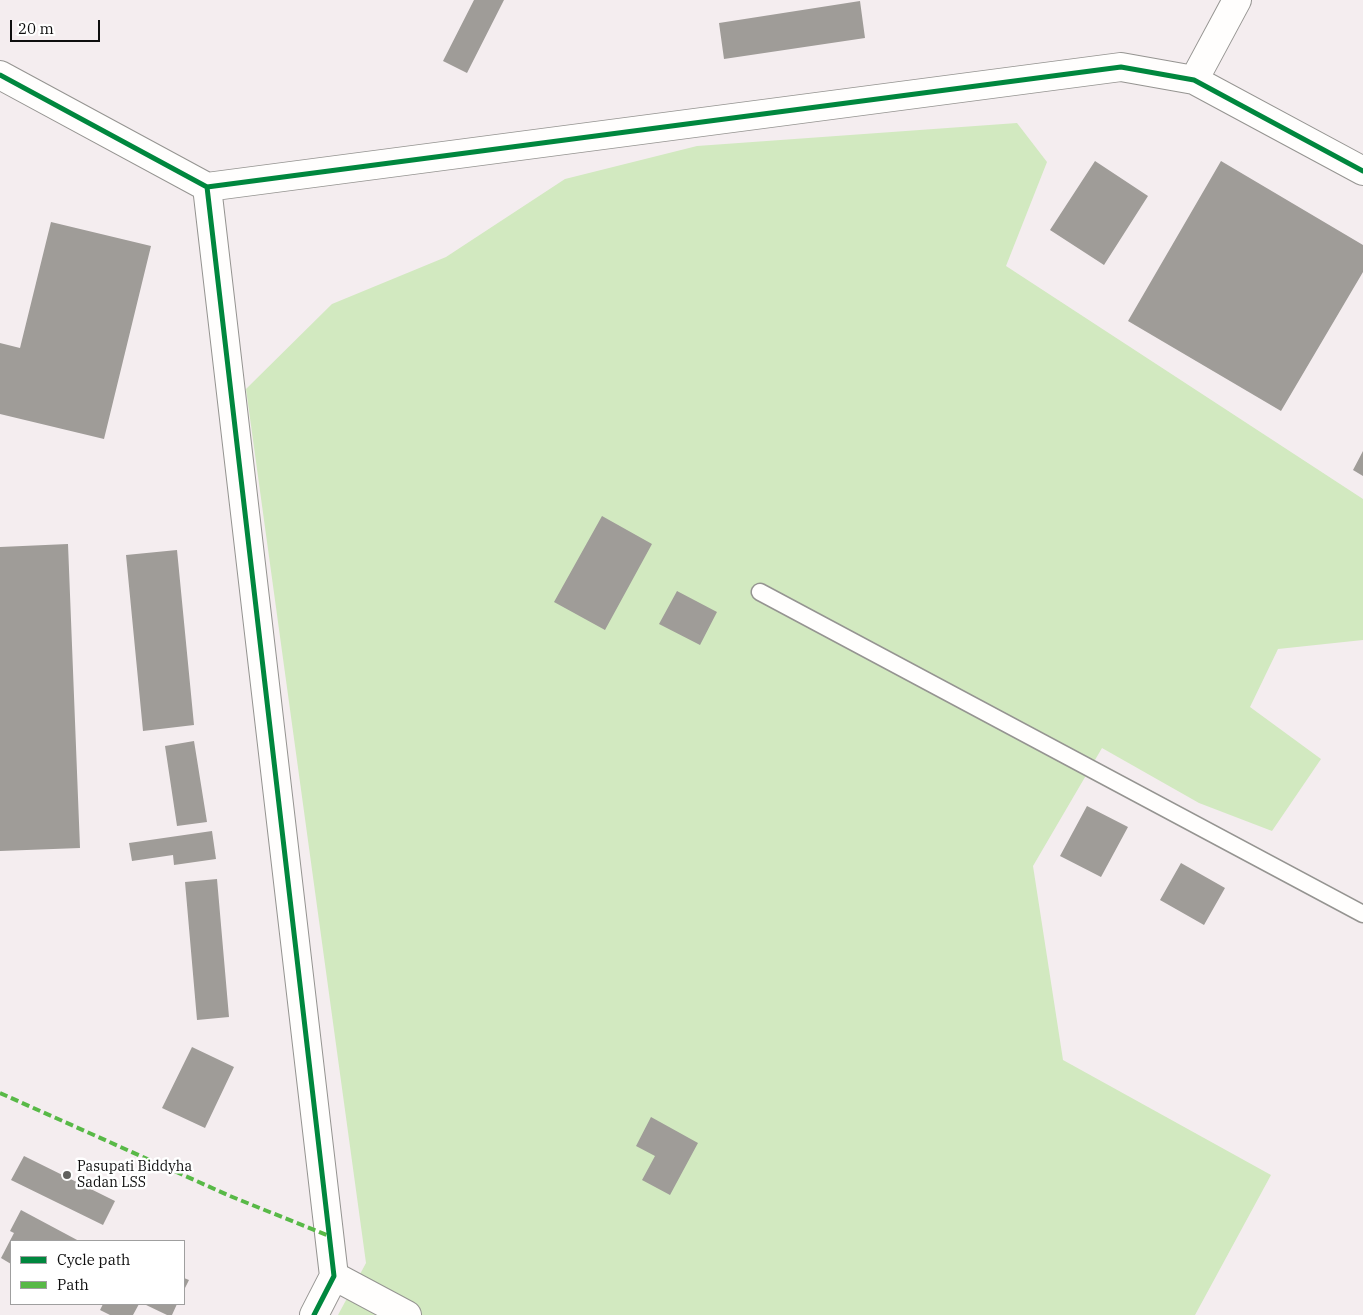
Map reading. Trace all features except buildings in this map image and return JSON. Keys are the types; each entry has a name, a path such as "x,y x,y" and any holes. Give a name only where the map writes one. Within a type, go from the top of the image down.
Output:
{"street":[{"path":"1194,80 1237,0"},
{"path":"0,75 207,187 1121,67 1194,80 1363,171"},
{"path":"207,187 334,1276 314,1315"},
{"path":"334,1276 407,1315"}],"lane":[{"path":"760,592 1363,914"}],"shaded area":[{"path":"0,0 1363,0 1363,1315 0,1315"}],"green space":[{"path":"1017,123 1047,162 1006,266 1363,499 1363,640 1278,649 1250,707 1321,759 1272,831 1199,803 1102,748 1033,866 1063,1060 1271,1175 1195,1315 338,1315 366,1263 246,389 332,304 446,257 565,179 697,146"}],"marked path":[{"path":"0,1093 230,1196 329,1236"}],"cycle path":[{"path":"207,187 1121,67 1194,80 1363,171"},
{"path":"0,75 207,187 334,1276 314,1315"}],"place":[{"name":"Pasupati Biddyha Sadan LSS","path":"67,1175"}]}
